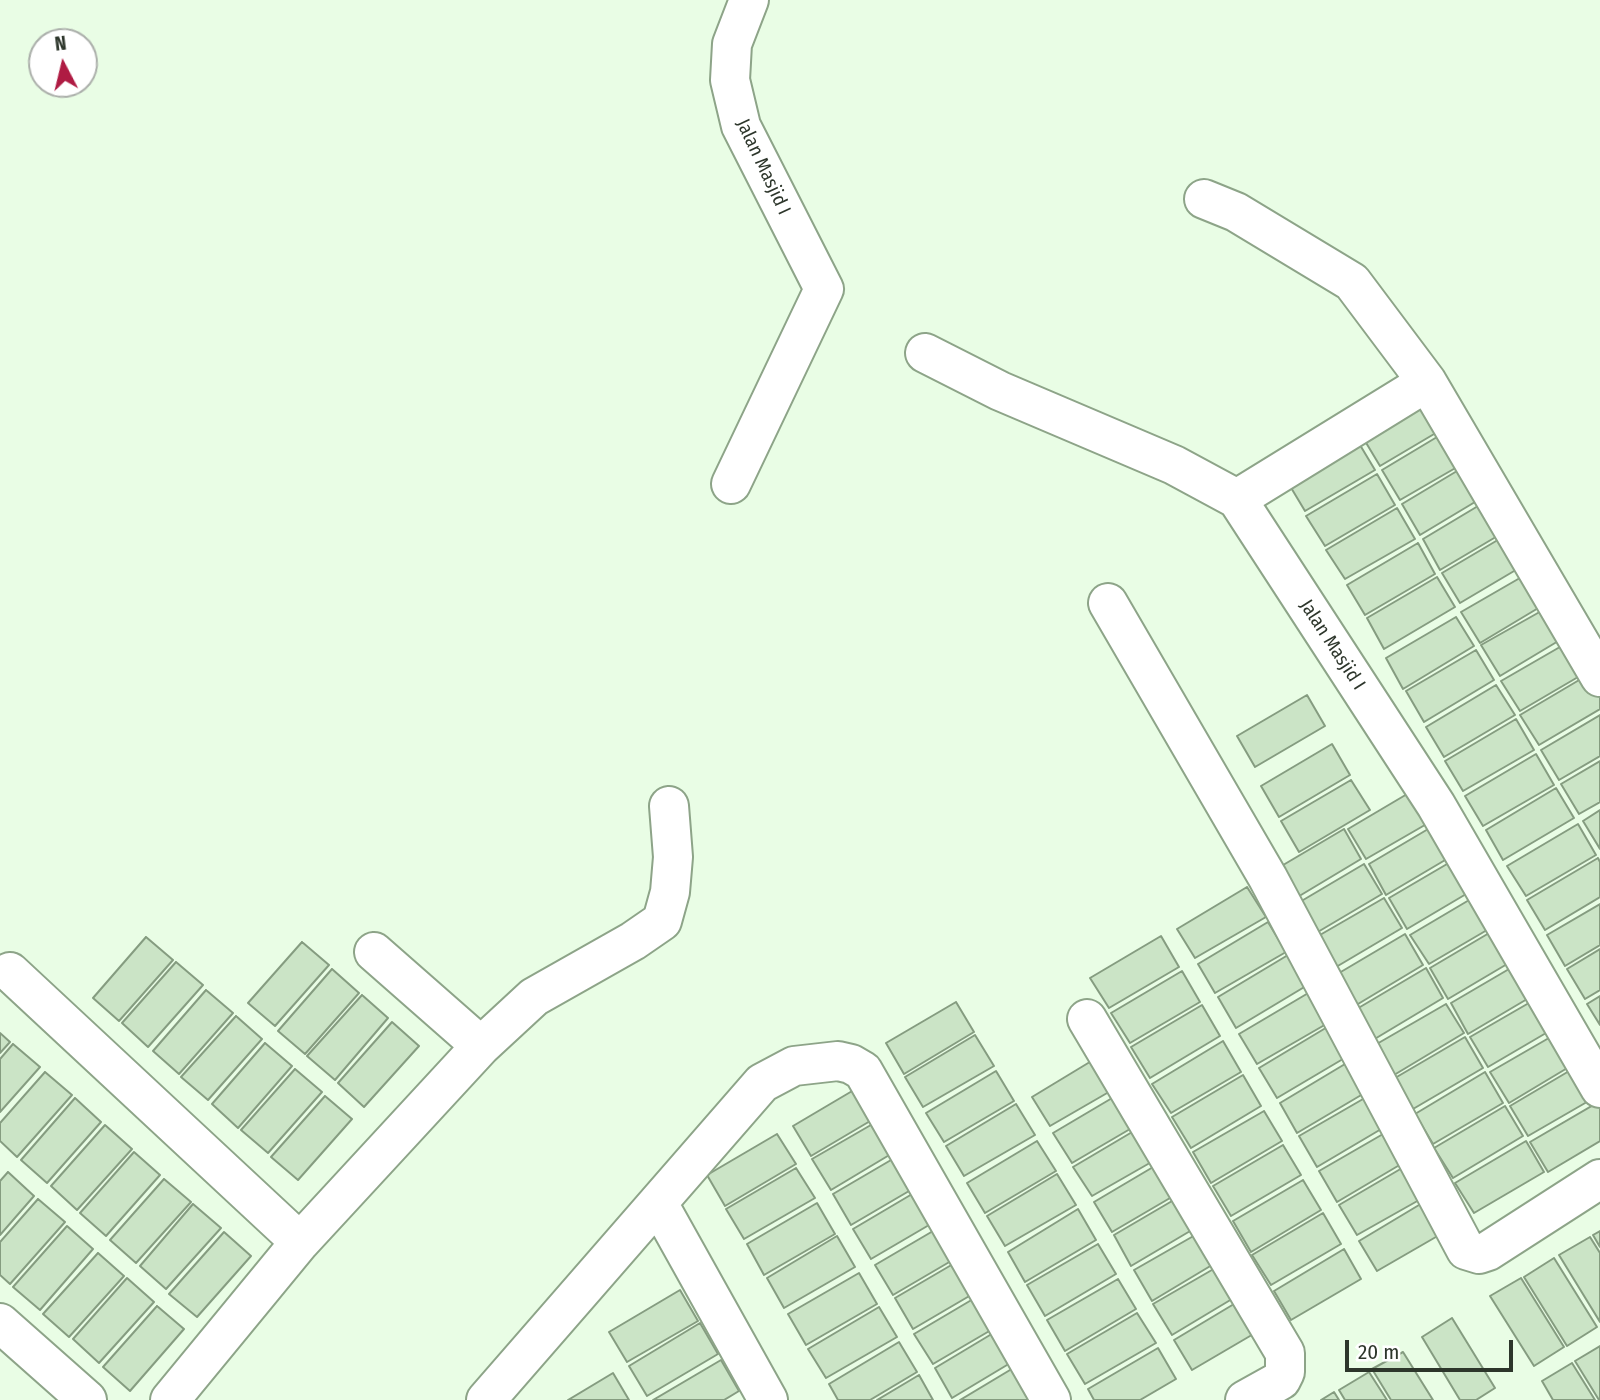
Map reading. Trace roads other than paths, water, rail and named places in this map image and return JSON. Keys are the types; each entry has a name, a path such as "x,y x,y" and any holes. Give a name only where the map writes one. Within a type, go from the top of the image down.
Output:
{"street":[{"name":"Jalan Masjid I","path":"731,484 824,289 741,126 730,80 732,44 749,0"},
{"path":"1204,199 1236,212 1352,282 1427,382 1600,677"},
{"name":"Jalan Masjid I","path":"926,353 1000,391 1174,465 1237,499 1436,805 1600,1088"},
{"path":"1237,499 1427,382"},
{"path":"1108,603 1268,878 1466,1250 1479,1254 1489,1251 1600,1178"},
{"path":"170,1400 300,1242 481,1046 534,997 633,941 662,921 670,892 673,857 669,806"},
{"path":"374,952 481,1046"},
{"path":"10,972 300,1242"},
{"path":"1087,1019 1285,1353 1285,1372 1281,1380 1245,1400"},
{"path":"502,1393 658,1203 762,1083 794,1066 838,1061 863,1071 1051,1400"},
{"path":"658,1203 768,1400"},
{"path":"0,1323 87,1400"}]}
